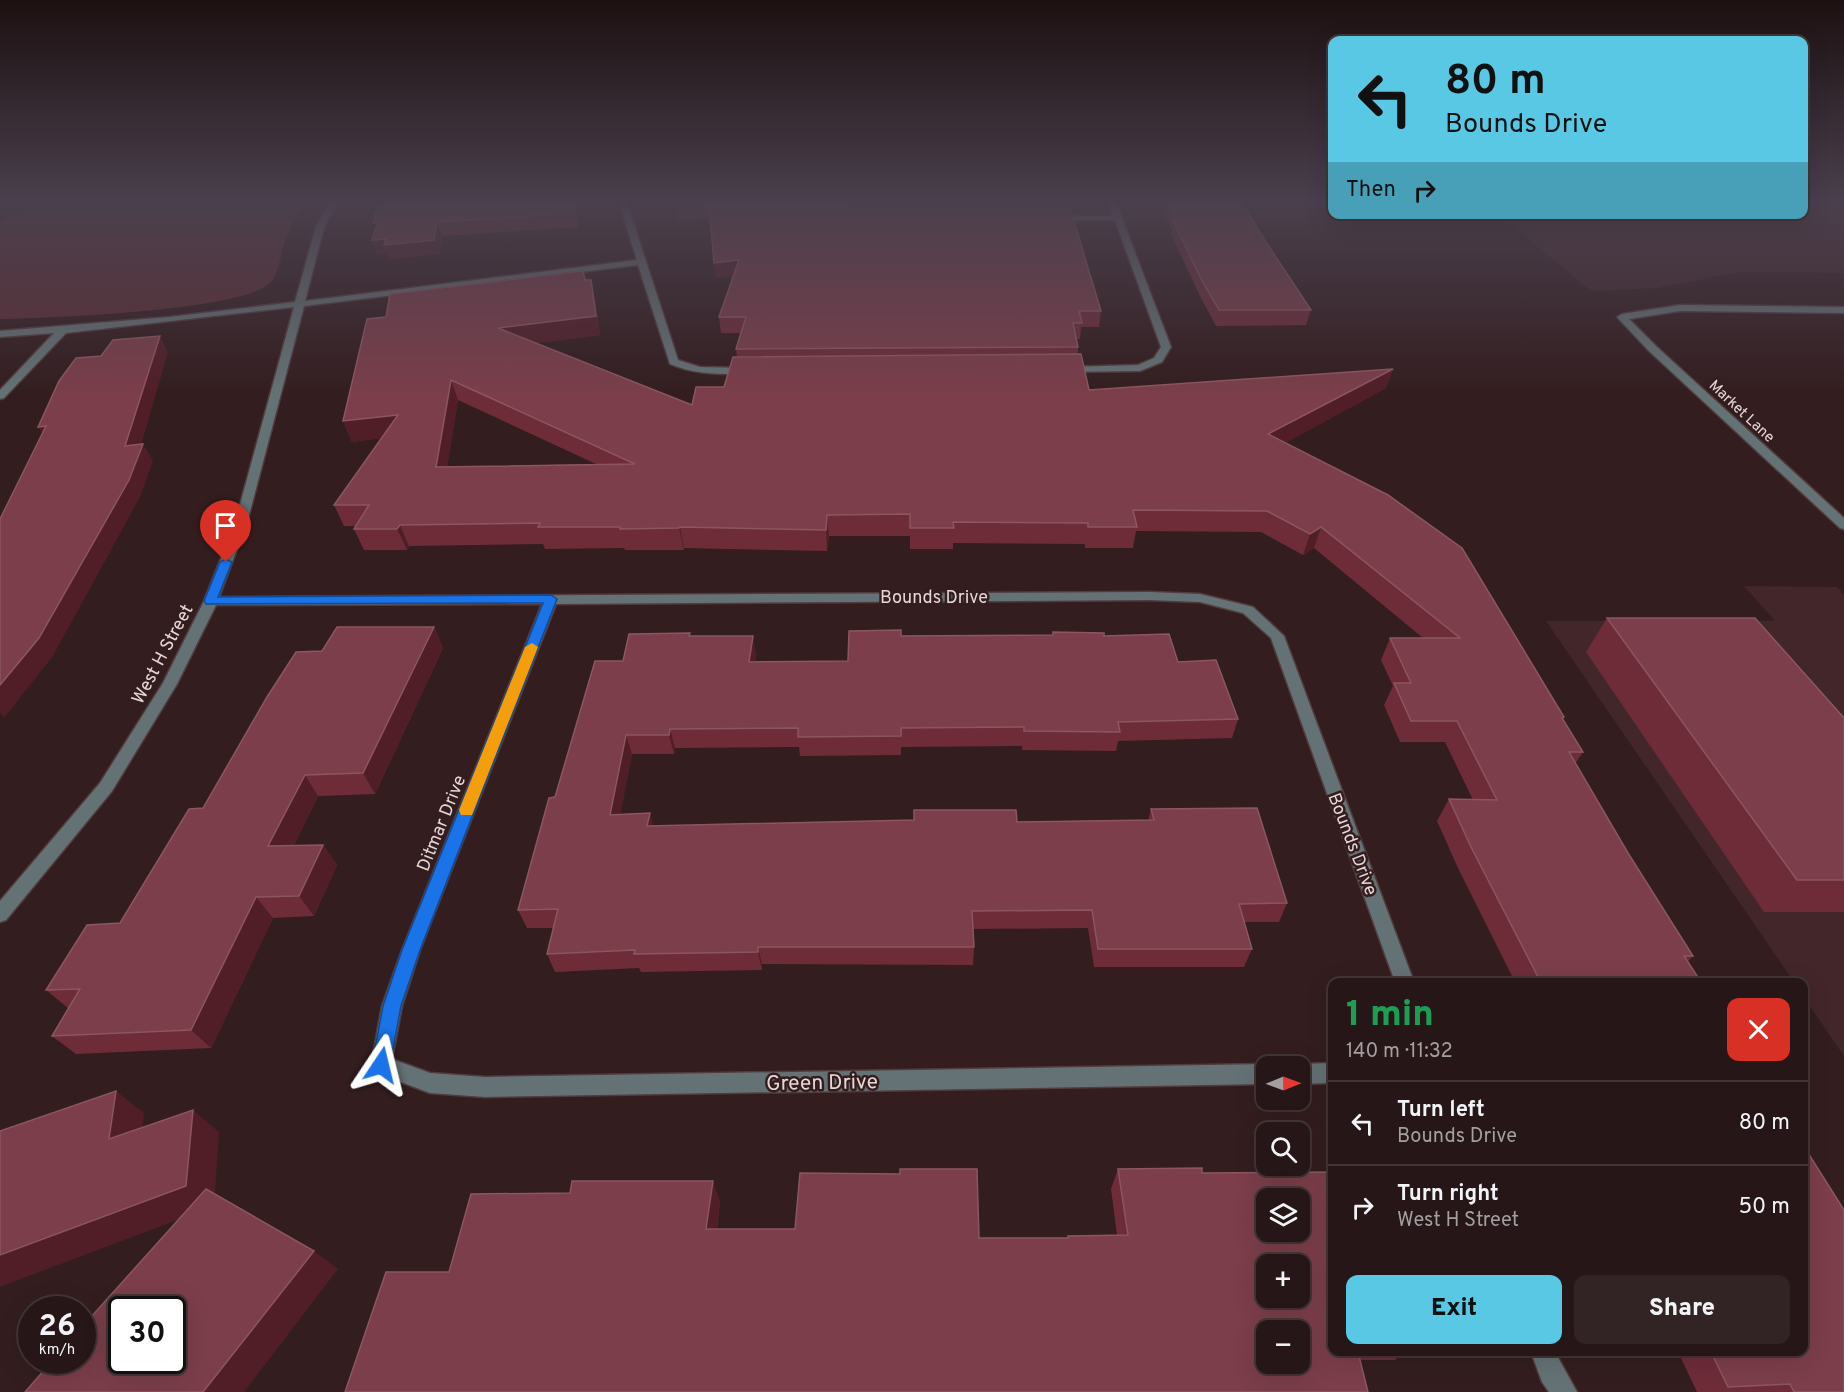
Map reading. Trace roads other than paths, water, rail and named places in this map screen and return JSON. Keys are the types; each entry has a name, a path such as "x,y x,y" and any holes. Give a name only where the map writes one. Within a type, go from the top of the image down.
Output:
{"street":[{"name":"West H Street","path":"0,915 106,787 170,684 210,601 241,523 310,265"},
{"path":"0,334 63,330 300,304 617,265"},
{"path":"642,265 674,362 685,368 706,371 762,370"},
{"path":"1057,370 1140,368 1158,360 1166,347 1135,265"},
{"name":"Market Lane","path":"1844,310 1680,308 1622,317 1653,349 1844,525"},
{"path":"0,396 63,330"},
{"name":"Bounds Drive","path":"210,601 1149,596 1200,598 1248,610 1277,636 1404,978"},
{"name":"Ditmar Drive","path":"381,1065 392,1006 411,950 551,599"},
{"name":"Green Drive","path":"381,1065 430,1083 485,1087 1256,1074"},
{"path":"1310,1074 1328,1073"}]}
